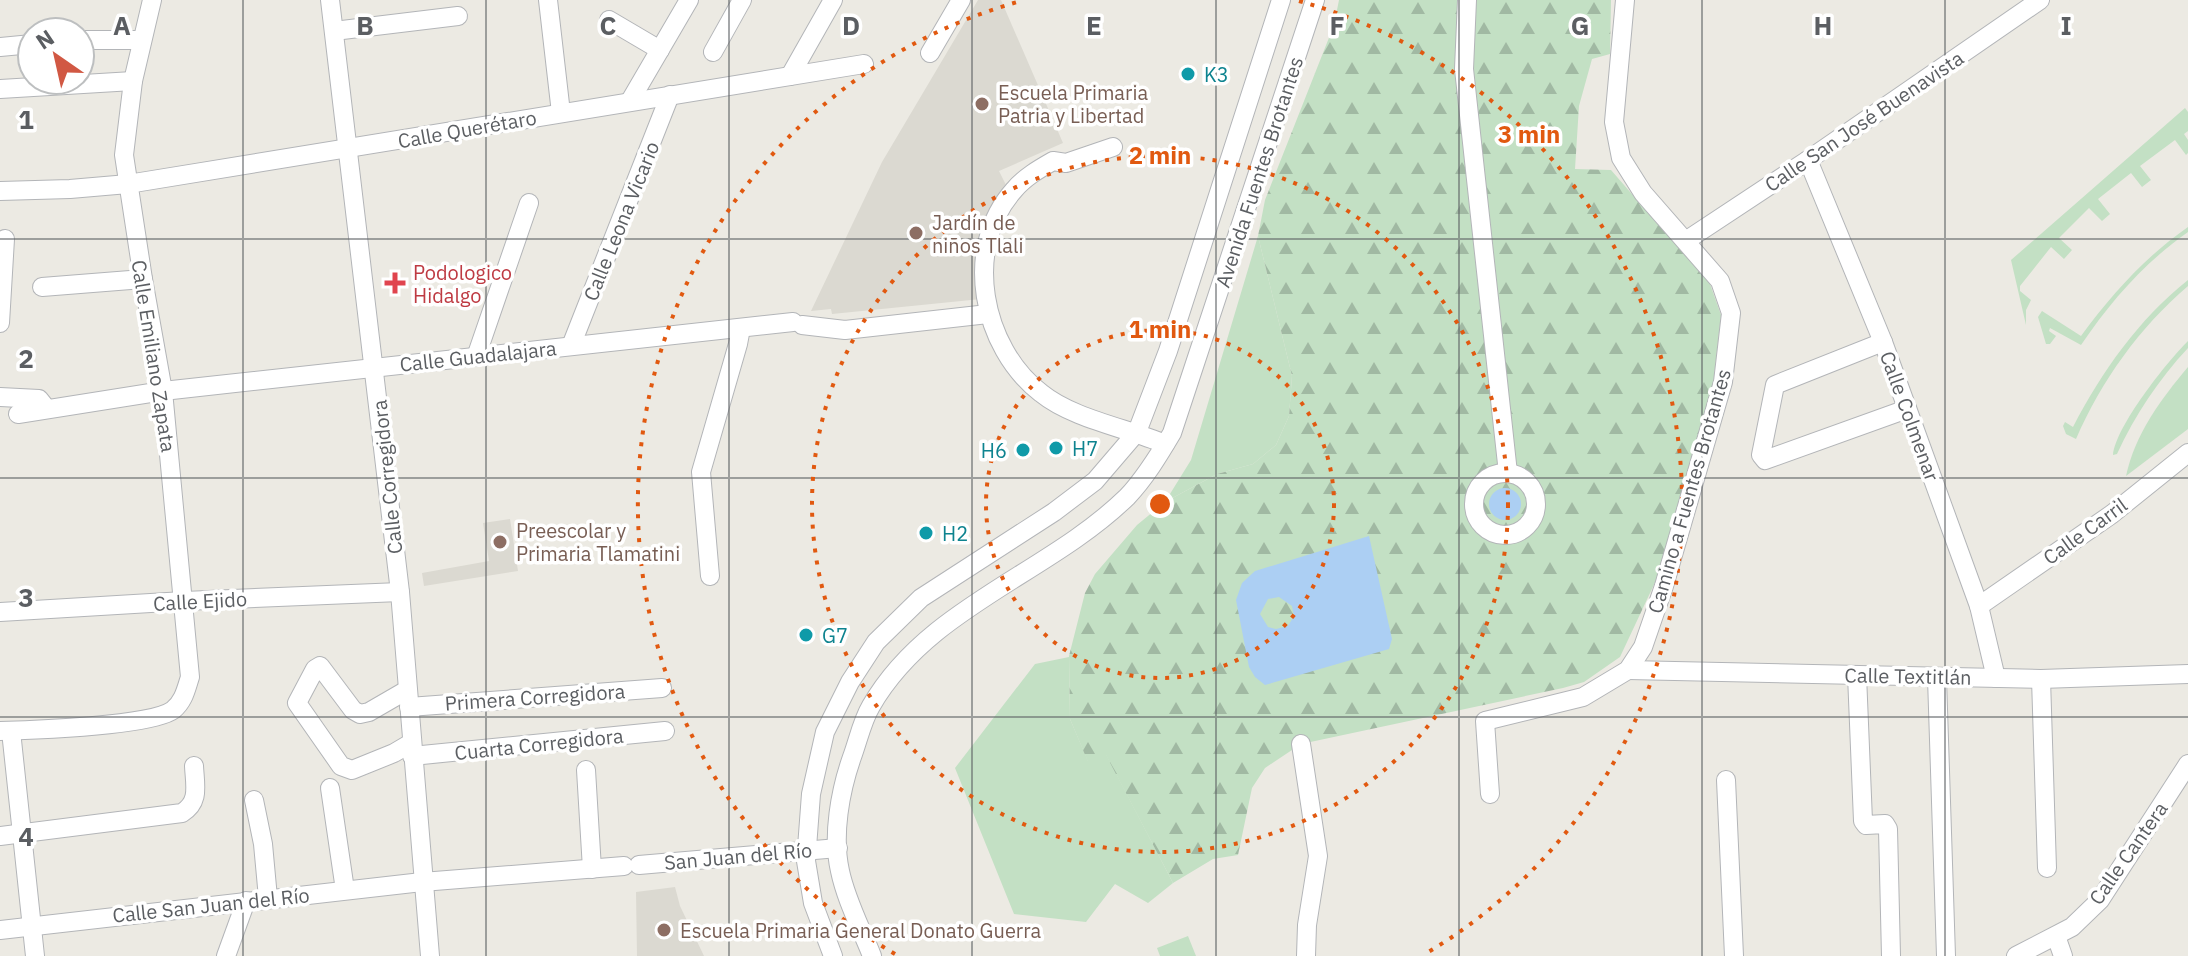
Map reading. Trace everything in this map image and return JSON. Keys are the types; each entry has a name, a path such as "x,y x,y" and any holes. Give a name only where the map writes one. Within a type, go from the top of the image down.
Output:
{"street":[{"name":"Calle Emiliano Zapata","path":"5,731 149,720 172,710 184,696 190,677 163,391 124,155 133,81 152,0"},
{"name":"Calle Corregidora","path":"330,0 400,592 430,956"},
{"path":"548,0 561,113"},
{"path":"630,101 689,0"},
{"path":"713,52 742,0"},
{"path":"790,76 833,0"},
{"path":"930,53 961,0"},
{"name":"Avenida Fuentes Brotantes","path":"833,956 813,903 806,850 811,794 825,732 850,682 876,642 921,598 1054,512 1095,481 1137,432 1168,351 1281,0"},
{"name":"Avenida Fuentes Brotantes","path":"872,956 841,875 838,848 842,796 848,769 869,709 909,655 937,630 1098,522 1128,495 1172,433 1315,0"},
{"path":"1467,0 1464,69 1508,473"},
{"name":"Calle San José Buenavista","path":"1687,240 2040,0"},
{"name":"Camino a Fuentes Brotantes","path":"1628,670 1643,647 1664,586 1723,382 1731,313 1720,281 1643,193 1621,158 1614,122 1629,3"},
{"path":"334,31 458,16"},
{"path":"609,20 660,50"},
{"path":"96,40 142,40"},
{"name":"Calle Querétaro","path":"0,191 128,184 864,64"},
{"path":"0,89 133,81"},
{"name":"Calle Leona Vicario","path":"571,346 670,95"},
{"path":"1113,147 1066,163 1053,161 1025,179 1007,198 986,251 988,314 1005,353 1040,393 1073,411 1165,444"},
{"name":"Calle Colmenar","path":"1808,160 1883,342 1979,606 1996,678"},
{"path":"476,357 529,203"},
{"path":"0,323 5,239"},
{"path":"42,287 143,279"},
{"name":"Calle Guadalajara","path":"18,414 163,391 741,328 797,323 845,330 988,314"},
{"path":"710,576 701,472 741,328"},
{"path":"1883,342 1775,385 1761,455 1765,460 1907,409"},
{"path":"0,397 39,399 47,409"},
{"name":"Calle Carril","path":"1979,606 2112,514 2188,453"},
{"name":"Calle Ejido","path":"0,612 400,592"},
{"path":"408,698 360,714 353,710 320,666 315,669 297,703 341,766 352,770 394,753 412,750"},
{"path":"1490,794 1485,721 1583,697 1628,670"},
{"name":"Calle Textitlán","path":"1628,670 2041,679 2188,674"},
{"path":"1857,675 1863,821 1866,825 1885,824 1888,829 1891,956"},
{"path":"1937,678 1946,956"},
{"path":"2041,679 2047,868"},
{"name":"Primera Corregidora","path":"408,698 662,688"},
{"path":"5,731 23,833 35,956"},
{"name":"Cuarta Corregidora","path":"412,750 665,731"},
{"path":"1301,744 1318,856 1307,925 1306,956"},
{"name":"Calle Cantera","path":"2016,956 2072,927 2100,900 2188,764"},
{"path":"0,836 182,813 192,807 196,796 194,766"},
{"path":"586,770 592,869"},
{"path":"1726,780 1734,956"},
{"path":"330,788 345,890"},
{"path":"254,800 263,844 268,898"},
{"name":"San Juan del Río","path":"422,882 838,848"},
{"name":"Calle San Juan del Río","path":"0,930 422,882"},
{"path":"226,956 246,901"},
{"path":"2056,936 2063,956"}],"shaded area":[{"path":"978,0 1001,0 1063,143 999,171 1006,185 990,214 981,299 832,314 831,309 811,311 882,162"},
{"name":"Preescolar y Primaria Tlamatini","path":"510,519 518,571 424,586 422,573 489,561 483,523"},
{"name":"Escuela Primaria General Donato Guerra","path":"675,887 680,906 704,956 637,956 636,892"}],"green space":[{"path":"1339,0 1611,0 1610,54 1592,59 1579,106 1575,169 1611,170 1710,284 1721,315 1713,385 1658,576 1620,657 1584,682 1563,688 1301,744 1265,768 1252,788 1238,855 1213,859 1173,883 1106,755 1088,762 1070,719 1069,656 1085,593 1095,574 1137,525 1165,502 1217,474 1253,464 1276,445 1289,416 1292,376 1258,236 1265,200 1334,25"},
{"path":"2185,108 2188,112 2188,131 2184,134 2188,140 2188,153 2186,155 2175,140 2140,166 2151,180 2142,187 2131,173 2098,199 2110,214 2102,221 2089,208 2059,238 2072,250 2064,259 2051,247 2020,286 2020,291 2031,300 2026,310 2026,325 2011,260"},
{"path":"2188,227 2188,232 2129,284 2081,345 2050,328 2049,331 2056,336 2050,344 2046,344 2038,317 2042,311 2081,336 2130,277"},
{"path":"1258,236 1292,376 1289,416 1276,445 1253,464 1217,474 1165,502 1191,460"},
{"path":"2188,280 2188,286 2153,319 2123,356 2076,439 2066,434 2065,422 2073,427 2123,347 2153,312"},
{"path":"2188,341 2188,348 2158,385 2117,454 2113,455 2132,412"},
{"path":"2188,367 2188,429 2126,476 2150,418"},
{"path":"1069,657 1070,719 1088,761 1106,754 1173,883 1148,903 1115,884 1086,922 1014,914 955,768 1035,664"},
{"path":"1188,936 1196,956 1160,956 1157,948"}],"water":[{"path":"1505,488 1516,493 1521,504 1516,515 1505,520 1494,515 1489,504 1494,493"},
{"path":"1369,536 1392,639 1389,649 1265,685 1249,667 1236,600 1242,583 1255,571","holes":["1279,597 1292,606 1294,616 1288,626 1268,627 1260,614 1268,599"]}],"place":[{"name":"K3","path":"1188,74"},
{"name":"Escuela Primaria Patria y Libertad","path":"982,104"},
{"name":"Jardín de niños Tlali","path":"916,233"},
{"name":"Podologico Hidalgo","path":"395,283"},
{"name":"H7","path":"1056,448"},
{"name":"H6","path":"1023,450"},
{"name":"H2","path":"926,533"},
{"name":"Preescolar y Primaria Tlamatini","path":"500,542"},
{"name":"G7","path":"806,635"},
{"name":"Escuela Primaria General Donato Guerra","path":"664,930"}]}
